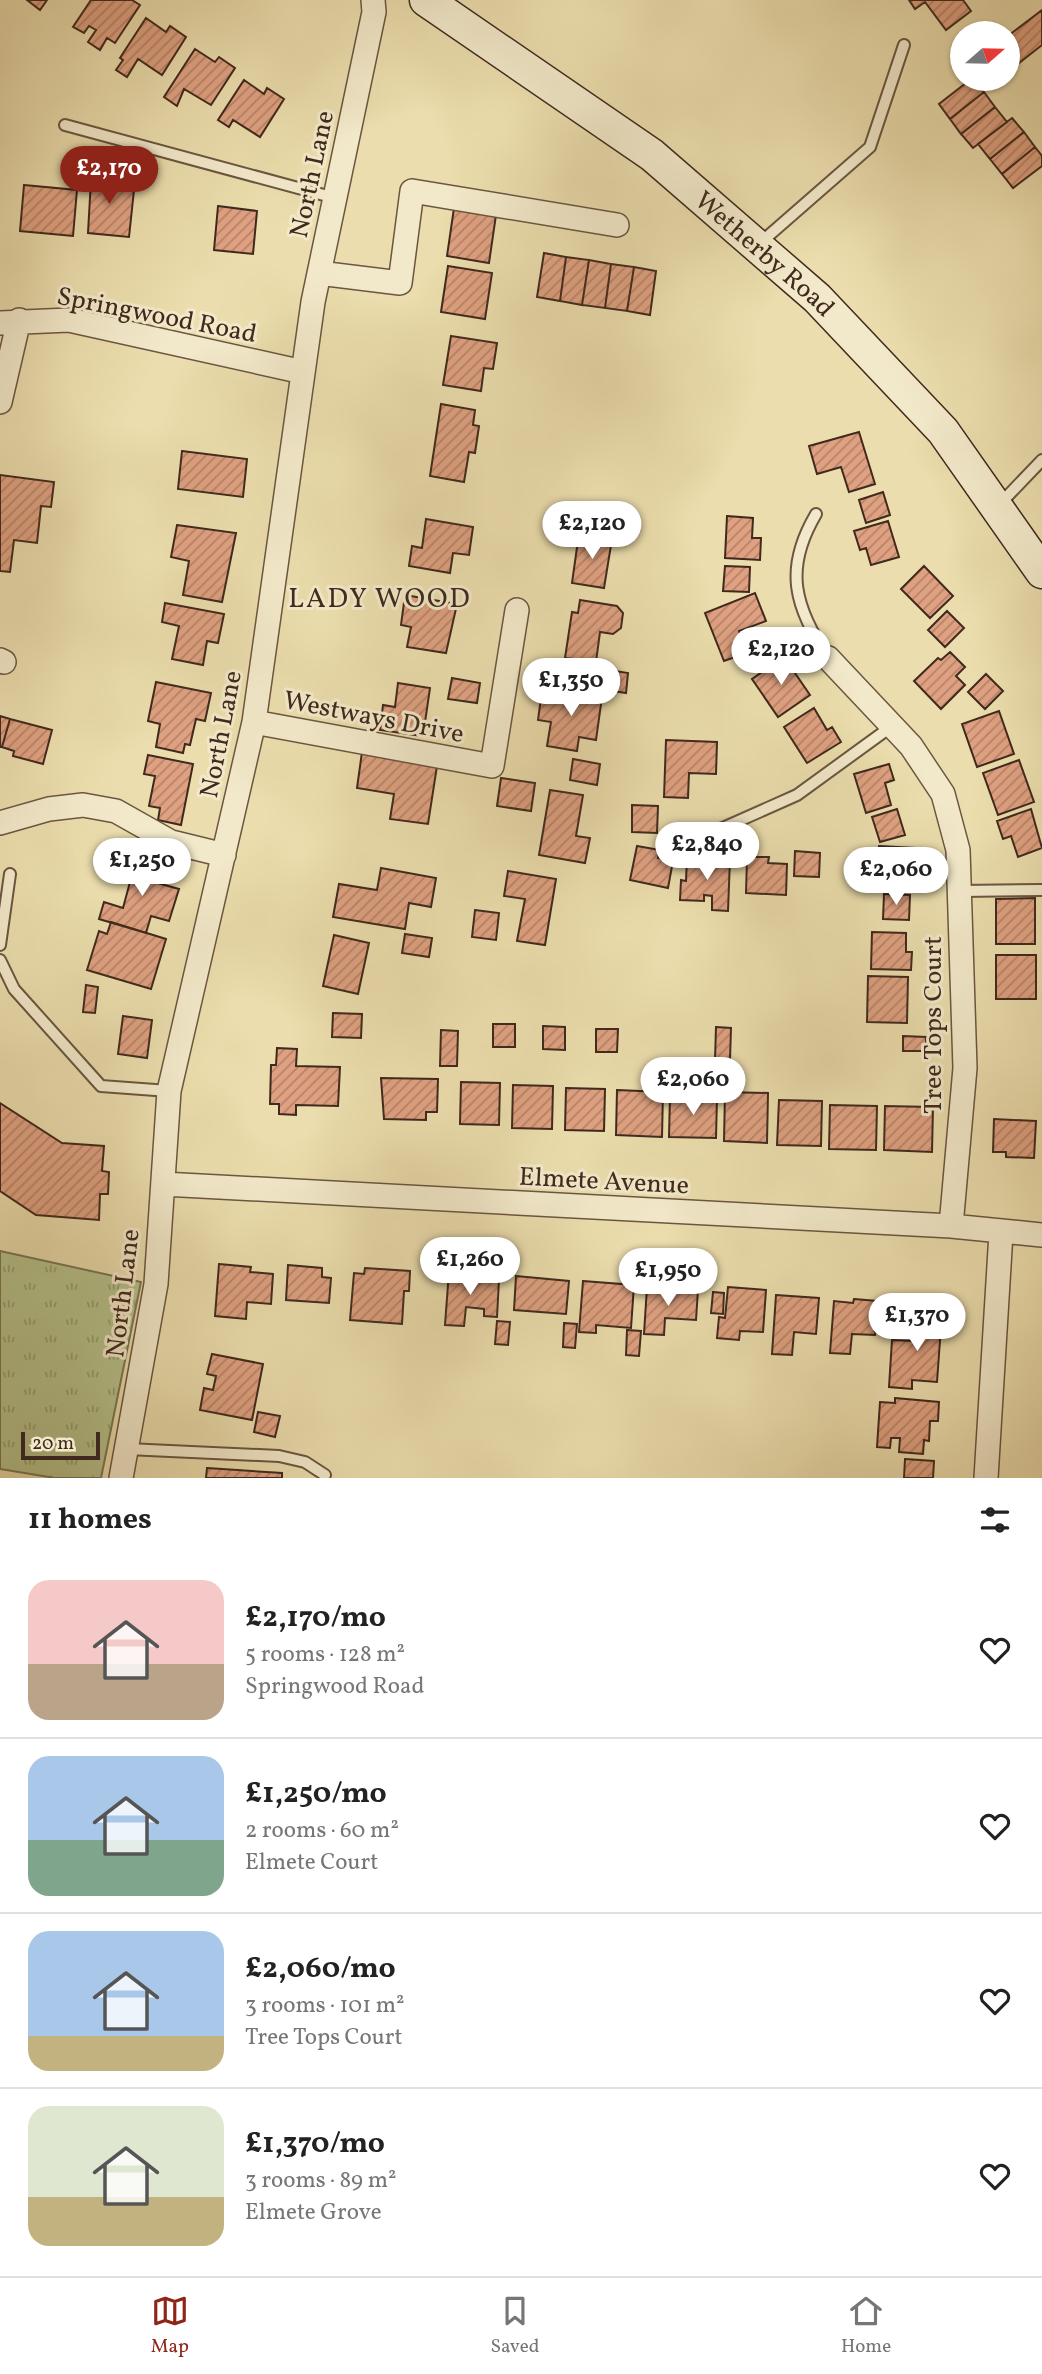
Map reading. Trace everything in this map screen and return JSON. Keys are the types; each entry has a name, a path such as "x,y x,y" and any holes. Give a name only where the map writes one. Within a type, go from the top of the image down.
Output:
{"street":[{"name":"North Lane","path":"121,1478 156,1284 169,1091 254,722 319,273 374,12 373,0"},
{"name":"Wetherby Road","path":"426,0 652,155 817,298 943,431 1042,572"},
{"path":"319,273 400,283 412,191 617,225"},
{"name":"Springwood Road","path":"10,321 69,320 303,372"},
{"path":"0,402 10,321"},
{"name":"Westways Drive","path":"254,722 492,766 517,610"},
{"name":"Tree Tops Court","path":"828,658 911,746 943,794 958,850 965,1068 951,1226"},
{"path":"0,823 49,809 83,805 116,811 171,842 224,855"},
{"name":"Elmete Avenue","path":"163,1184 951,1226 1042,1235"},
{"path":"986,1478 1001,1233"}],"lane":[{"path":"757,246 870,147 904,45"},
{"path":"65,125 335,198"},
{"path":"997,507 1042,460"},
{"path":"816,514 803,537 796,563 797,593 805,622 828,658"},
{"path":"716,831 797,795 892,726"},
{"path":"0,945 10,874"},
{"path":"960,891 1042,890"},
{"path":"0,960 14,989 102,1086 169,1091"},
{"path":"127,1448 279,1456 305,1462 325,1475"}],"green space":[{"path":"0,1251 141,1282 101,1478 55,1478 0,1469"}],"building":[{"path":"27,0 47,0 40,10"},
{"path":"91,0 132,0 140,5 115,43 107,38 100,50 88,42 96,30 89,26 84,33 73,27"},
{"path":"909,0 963,0 971,11 958,21 950,21 950,27 946,30 925,2 915,9"},
{"path":"1042,10 1042,45 1020,62 1020,27"},
{"path":"146,18 166,32 170,26 186,37 162,75 138,59 127,77 116,70 123,60 120,58"},
{"path":"195,49 215,62 219,57 235,68 211,105 184,89 177,106 164,97"},
{"path":"244,80 264,94 267,88 284,99 260,137 233,120 229,127 218,120"},
{"path":"956,91 984,92 950,119 939,104"},
{"path":"984,92 995,107 961,134 950,119"},
{"path":"995,107 1007,122 973,148 961,134"},
{"path":"1012,118 1024,132 990,159 978,144"},
{"path":"1024,132 1035,147 1002,174 990,159"},
{"path":"1035,147 1042,156 1042,166 1013,188 1002,174"},
{"path":"92,162 107,164 105,187 134,190 129,237 88,233"},
{"path":"24,185 77,190 73,236 20,231"},
{"path":"218,206 257,211 253,254 214,250"},
{"path":"454,208 496,215 489,263 447,256"},
{"path":"544,253 566,257 560,301 537,297"},
{"path":"566,257 589,260 582,305 560,301"},
{"path":"589,260 611,264 605,308 582,305"},
{"path":"611,264 634,267 627,311 605,308"},
{"path":"448,266 492,273 485,319 441,312"},
{"path":"634,267 656,271 650,315 627,311"},
{"path":"451,336 497,343 493,369 484,368 481,391 443,385"},
{"path":"441,404 475,410 473,425 479,426 475,453 469,452 464,482 430,476"},
{"path":"859,432 875,484 849,492 841,467 817,474 809,446"},
{"path":"182,451 247,459 243,497 178,489"},
{"path":"0,475 54,482 51,507 41,506 37,543 14,540 10,572 0,571"},
{"path":"883,492 890,515 866,523 859,500"},
{"path":"727,516 753,518 752,538 761,538 760,560 725,558"},
{"path":"426,519 473,527 469,555 453,553 450,573 409,566 412,546 422,548"},
{"path":"888,521 899,557 871,565 866,548 860,550 854,531"},
{"path":"177,525 236,533 222,602 183,595 189,561 171,557"},
{"path":"579,533 612,539 604,588 572,583"},
{"path":"725,566 750,567 749,592 723,591"},
{"path":"924,566 953,596 930,618 901,589"},
{"path":"755,593 766,621 739,631 747,653 724,661 705,613"},
{"path":"405,595 457,604 446,653 407,647 411,627 401,625"},
{"path":"580,600 617,606 623,613 621,628 613,634 600,632 596,662 565,658 572,612 578,613"},
{"path":"165,603 224,614 218,643 207,641 203,665 172,659 179,626 162,622"},
{"path":"947,611 964,628 945,647 928,630"},
{"path":"950,652 965,667 956,676 965,685 941,709 914,681 938,658 941,660"},
{"path":"784,657 810,695 778,717 752,679"},
{"path":"603,669 628,673 626,693 600,689"},
{"path":"986,674 1003,691 985,709 968,692"},
{"path":"452,678 480,683 477,703 448,699"},
{"path":"156,682 211,693 205,721 196,719 190,745 185,744 183,753 156,747 160,724 148,721"},
{"path":"398,683 430,688 423,736 380,730 383,705 395,707"},
{"path":"556,690 602,697 596,740 579,737 577,751 547,746 551,722 538,720 541,698 554,700"},
{"path":"814,708 827,730 832,727 841,742 807,763 784,727"},
{"path":"999,711 1014,754 977,767 962,724"},
{"path":"0,716 10,719 2,747 0,747"},
{"path":"10,719 52,730 43,764 13,756 14,751 2,747"},
{"path":"666,740 717,742 716,774 689,773 688,798 664,797"},
{"path":"362,752 437,766 428,824 390,819 394,794 357,788"},
{"path":"148,755 193,764 181,825 158,820 160,808 149,806 155,776 144,774"},
{"path":"573,759 600,764 597,785 570,780"},
{"path":"1019,760 1034,802 998,815 983,773"},
{"path":"889,764 894,780 885,783 891,805 866,813 854,774"},
{"path":"501,778 535,783 531,811 497,806"},
{"path":"550,790 583,795 576,836 590,838 585,863 539,855"},
{"path":"632,805 658,806 657,833 632,832"},
{"path":"897,809 905,835 880,842 872,817"},
{"path":"1031,809 1042,848 1018,857 1011,836 1003,839 997,821"},
{"path":"637,846 660,850 658,858 673,861 668,888 630,880"},
{"path":"879,846 915,848 915,868 906,868 905,887 878,886"},
{"path":"795,851 820,853 819,877 794,876"},
{"path":"131,856 159,864 154,882 179,889 169,921 151,916 146,933 99,919 104,902 123,908 130,882 124,880"},
{"path":"687,857 730,859 728,911 712,910 712,896 704,895 704,901 680,900 681,880 686,881"},
{"path":"747,857 769,857 768,863 787,864 786,895 746,893"},
{"path":"381,868 436,878 431,907 409,903 405,929 333,917 339,884 377,890"},
{"path":"508,871 556,879 545,945 517,941 525,899 504,896"},
{"path":"884,894 910,895 909,920 883,919"},
{"path":"1035,898 1035,944 996,944 996,899"},
{"path":"475,910 499,913 496,940 472,937"},
{"path":"111,922 166,939 151,989 87,970 99,931 107,934"},
{"path":"872,932 906,933 906,952 912,952 911,970 871,969"},
{"path":"405,934 432,938 429,957 402,953"},
{"path":"334,935 369,943 358,994 323,986"},
{"path":"996,955 1036,955 1036,999 996,999"},
{"path":"868,976 908,977 907,1023 867,1022"},
{"path":"86,985 98,987 95,1013 83,1012"},
{"path":"333,1013 362,1014 361,1038 332,1037"},
{"path":"123,1016 152,1020 147,1058 118,1054"},
{"path":"493,1024 515,1024 515,1047 493,1047"},
{"path":"543,1026 565,1027 565,1050 543,1049"},
{"path":"716,1027 731,1028 730,1060 715,1060"},
{"path":"596,1029 618,1029 617,1052 596,1052"},
{"path":"441,1030 458,1031 457,1066 440,1066"},
{"path":"903,1036 926,1037 926,1051 903,1051"},
{"path":"277,1048 297,1049 296,1066 340,1067 338,1106 296,1105 296,1115 279,1114 279,1104 270,1104 271,1065 276,1065"},
{"path":"381,1078 438,1079 437,1112 426,1112 426,1120 384,1119"},
{"path":"461,1082 500,1083 499,1125 460,1124"},
{"path":"513,1085 553,1086 552,1129 512,1128"},
{"path":"566,1088 605,1089 604,1131 565,1130"},
{"path":"617,1090 663,1092 662,1137 616,1135"},
{"path":"725,1092 768,1093 767,1143 724,1141"},
{"path":"670,1096 717,1097 716,1138 669,1137"},
{"path":"779,1100 822,1101 821,1146 777,1145"},
{"path":"0,1103 62,1143 104,1146 102,1171 109,1172 108,1194 100,1194 99,1220 36,1215 0,1191"},
{"path":"830,1105 877,1106 876,1150 829,1149"},
{"path":"885,1106 933,1107 932,1152 884,1150"},
{"path":"994,1119 1036,1121 1034,1158 1006,1157 1006,1152 993,1152"},
{"path":"219,1264 251,1267 250,1272 273,1274 271,1304 247,1302 246,1319 215,1316"},
{"path":"288,1265 322,1268 322,1277 331,1278 329,1303 286,1300"},
{"path":"365,1268 410,1271 409,1291 404,1291 402,1324 350,1320 354,1273 364,1274"},
{"path":"449,1271 467,1272 466,1278 499,1280 497,1317 484,1316 484,1309 466,1307 464,1326 445,1325"},
{"path":"516,1276 569,1281 566,1314 514,1310"},
{"path":"583,1281 634,1285 631,1328 596,1325 596,1333 579,1332"},
{"path":"647,1287 698,1290 696,1320 665,1318 664,1335 644,1334"},
{"path":"728,1287 766,1290 763,1332 740,1331 739,1340 717,1338 719,1317 725,1318"},
{"path":"713,1292 724,1293 723,1314 711,1313"},
{"path":"776,1295 819,1298 816,1334 794,1332 792,1355 772,1354"},
{"path":"854,1299 877,1301 875,1335 852,1334 850,1354 830,1353 834,1301 853,1303"},
{"path":"915,1311 942,1313 937,1382 912,1380 912,1389 889,1387 892,1340 913,1341"},
{"path":"497,1321 510,1322 508,1345 495,1344"},
{"path":"564,1323 577,1324 575,1348 563,1347"},
{"path":"627,1330 641,1331 639,1356 626,1355"},
{"path":"212,1354 263,1364 252,1420 200,1410 204,1388 213,1390 216,1376 207,1374"},
{"path":"895,1398 939,1402 938,1421 930,1421 929,1441 924,1440 923,1454 899,1452 900,1438 891,1438 890,1448 877,1447 880,1402 895,1403"},
{"path":"258,1412 280,1416 275,1437 254,1432"},
{"path":"905,1459 934,1461 933,1478 904,1478"},
{"path":"207,1468 282,1473 282,1478 206,1478"}],"district":[{"name":"LADY WOOD","path":"380,597"}]}
